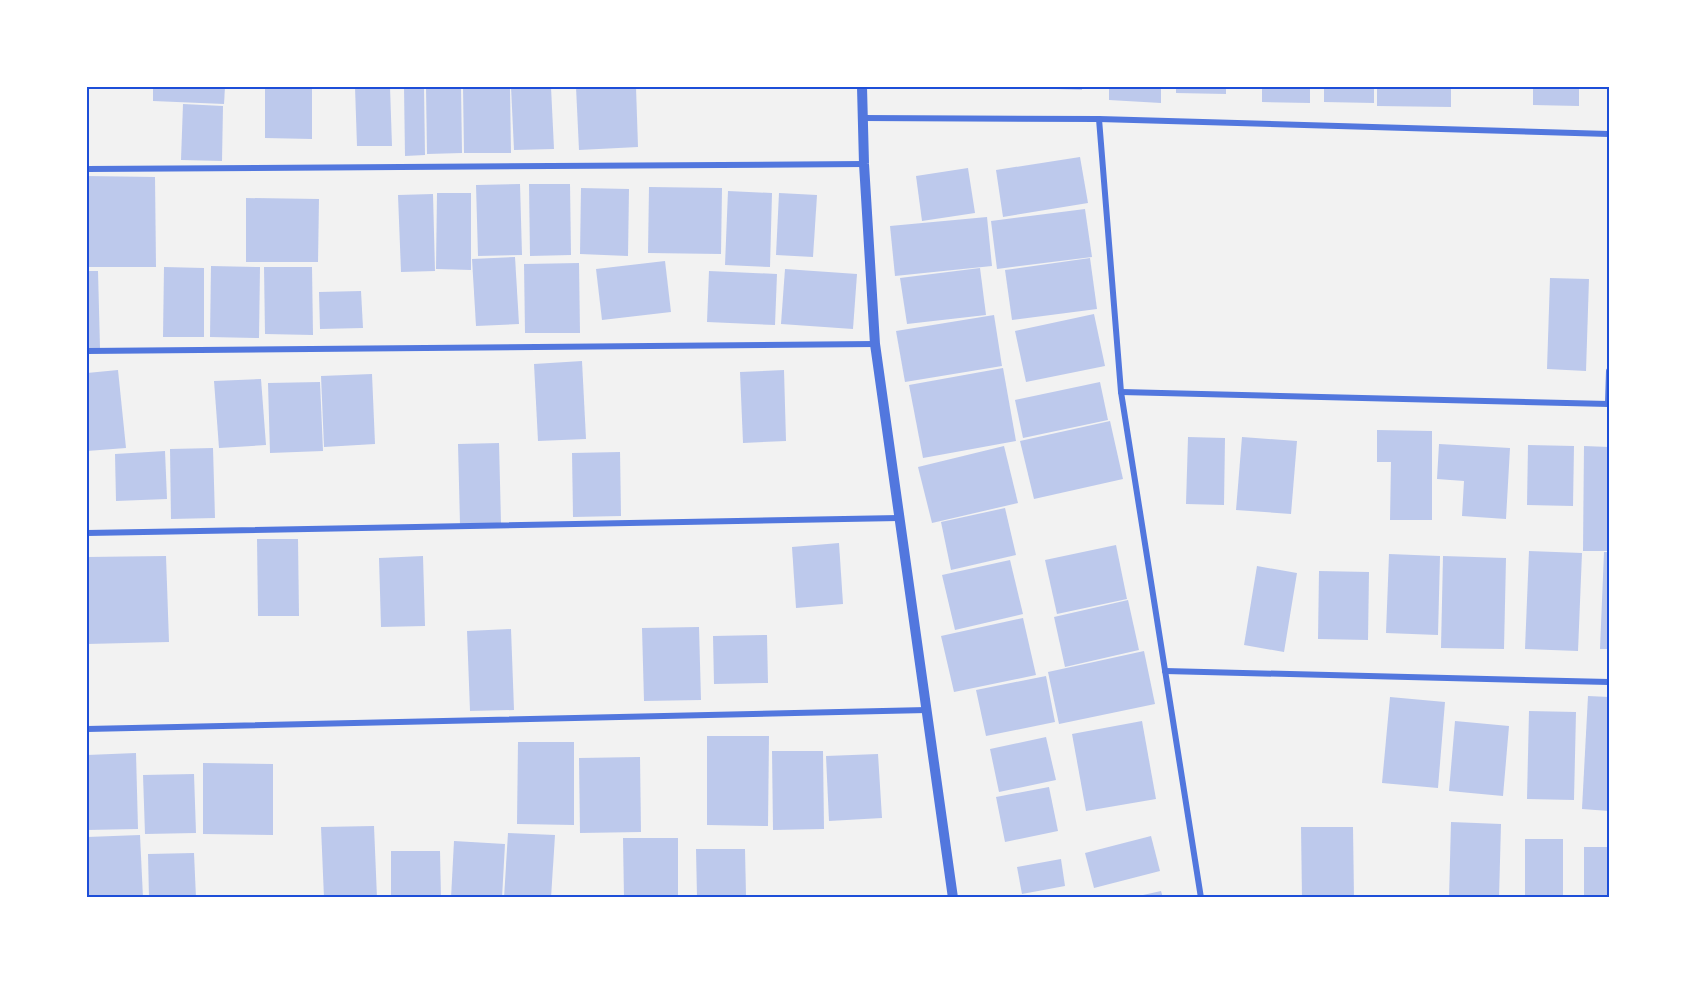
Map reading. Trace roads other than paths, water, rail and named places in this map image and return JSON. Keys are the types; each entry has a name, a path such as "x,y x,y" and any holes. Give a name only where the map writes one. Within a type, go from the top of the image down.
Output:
{"street":[{"path":"862,87 864,164 875,344 953,898"},
{"path":"862,118 1099,119 1609,134"},
{"path":"1099,119 1121,392 1201,898"},
{"path":"87,170 864,164"},
{"path":"87,351 875,344"},
{"path":"1121,392 1608,404 1609,371"},
{"path":"87,533 899,518"},
{"path":"1165,671 1609,682"},
{"path":"87,729 928,710"}]}
